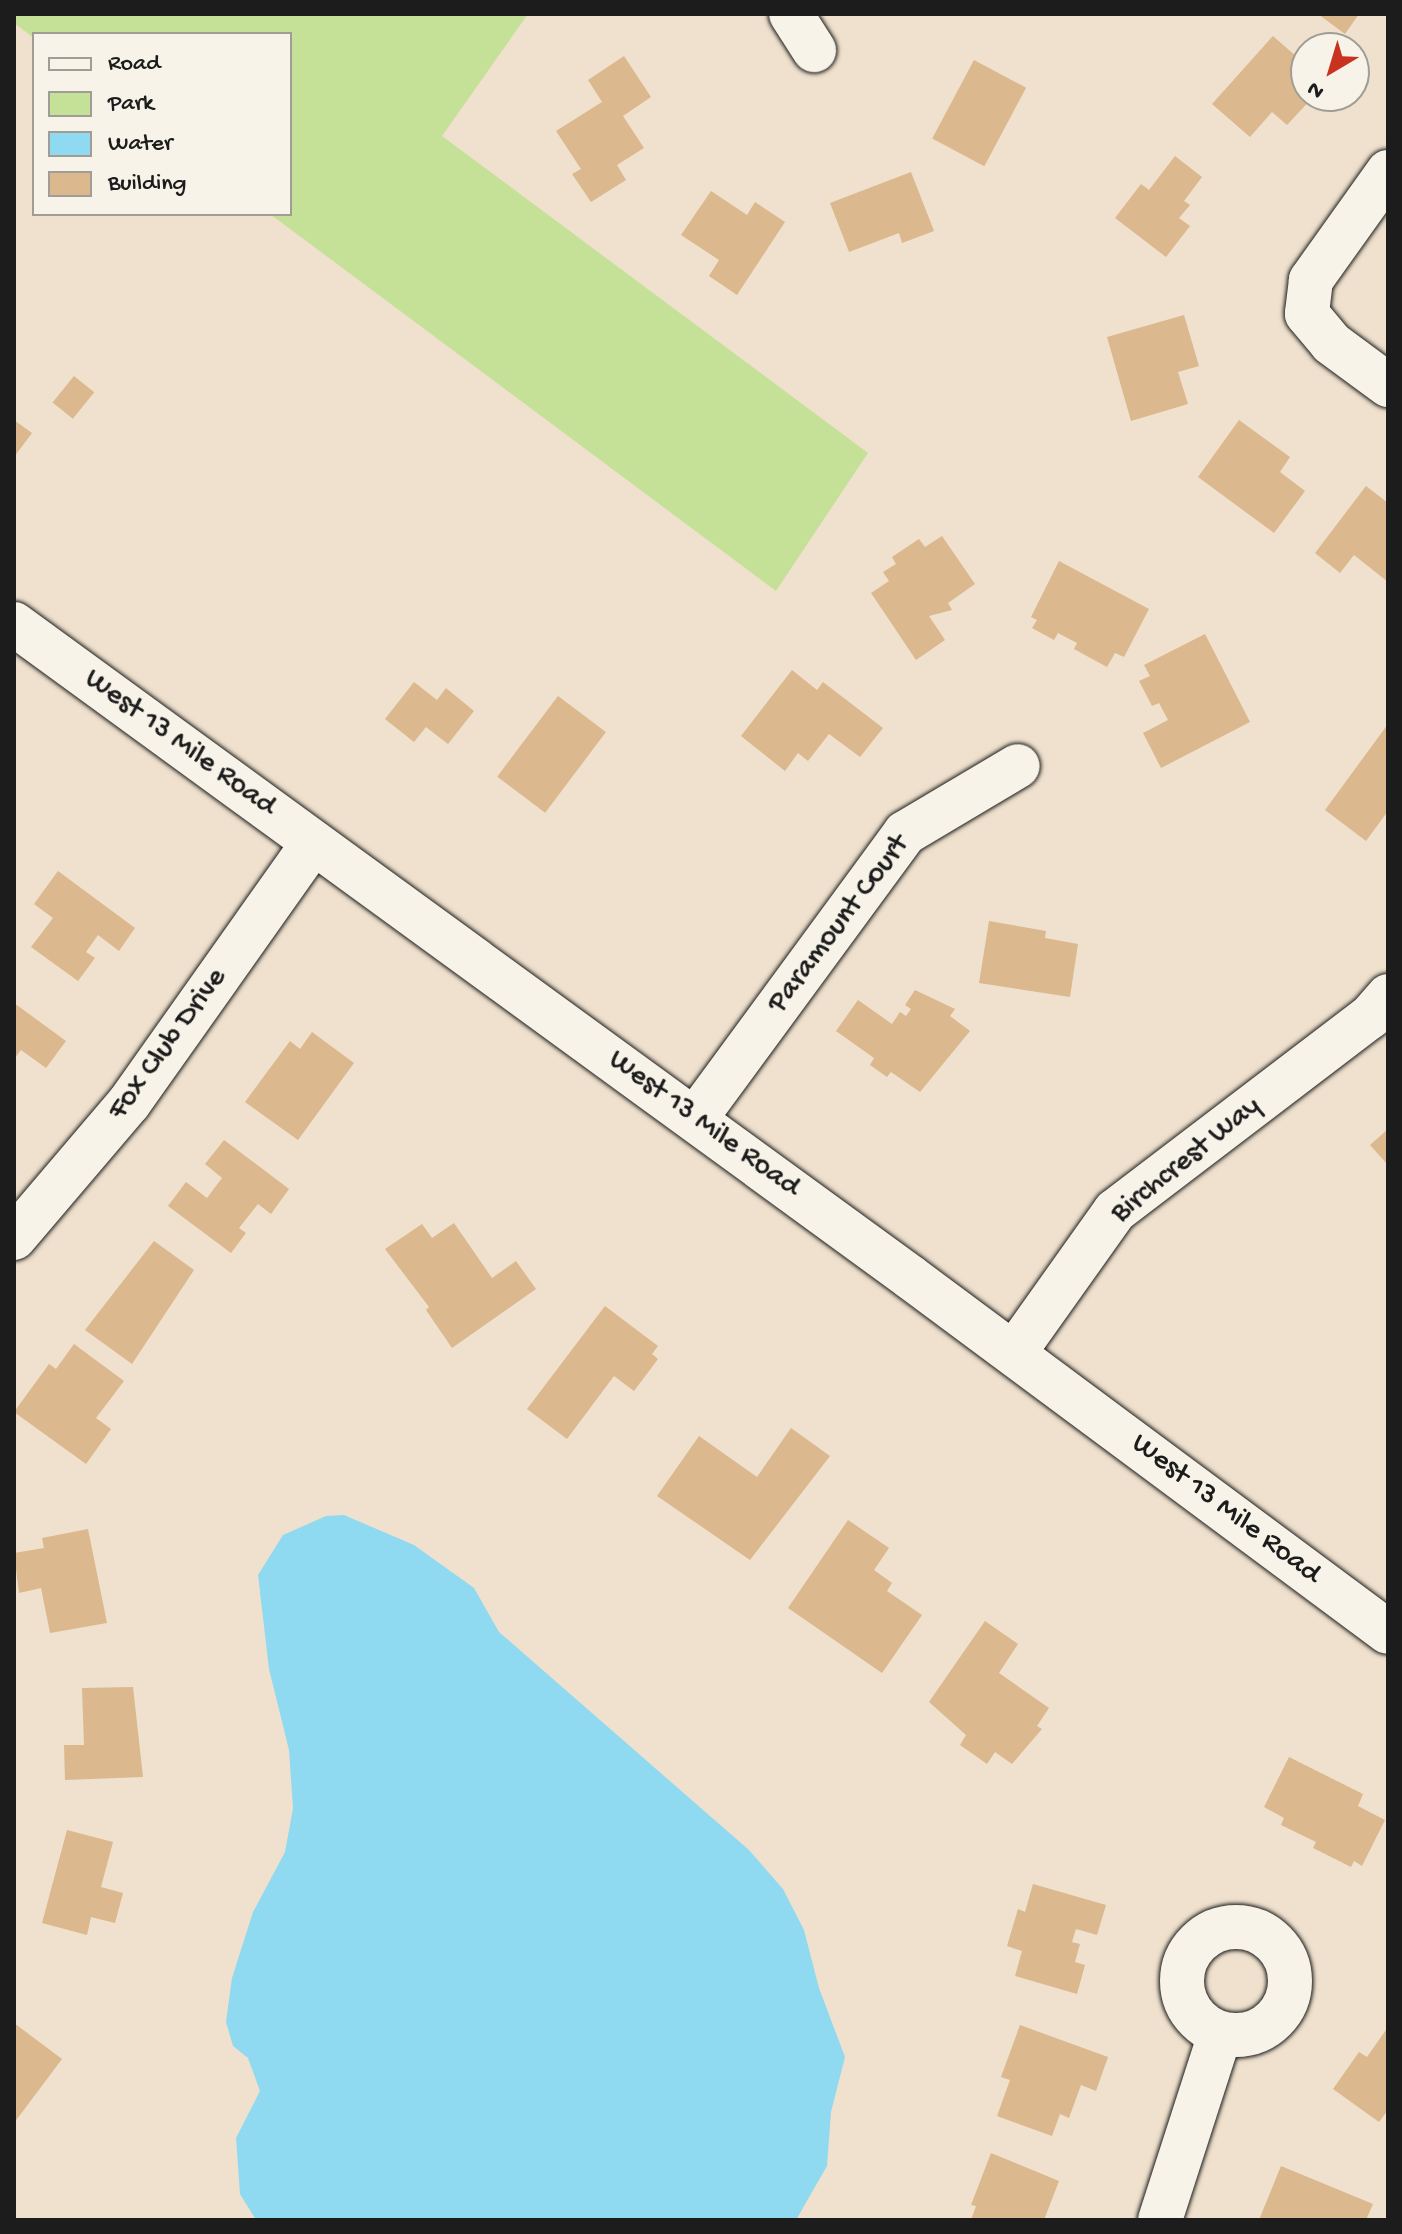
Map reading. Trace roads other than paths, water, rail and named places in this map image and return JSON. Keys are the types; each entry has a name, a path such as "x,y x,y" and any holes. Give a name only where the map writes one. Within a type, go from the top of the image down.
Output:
{"street":[{"path":"1388,172 1311,280 1307,314 1331,343 1388,385"},
{"name":"West 13 Mile Road","path":"14,624 1014,1353 1388,1632"},
{"name":"Paramount Court","path":"695,1119 905,833 1018,766"},
{"name":"Fox Club Drive","path":"14,1238 129,1103 313,843"},
{"name":"Birchcrest Way","path":"1014,1353 1115,1211 1370,1017 1388,996"},
{"path":"1160,2220 1220,2034"}],"water":[{"path":"344,1515 414,1545 474,1588 499,1632 749,1850 783,1889 804,1930 819,1988 845,2057 831,2112 827,2166 796,2220 256,2220 240,2194 236,2138 260,2091 248,2058 233,2046 226,2022 232,1978 253,1912 285,1852 293,1808 289,1750 269,1669 258,1575 283,1535 326,1516"}]}
